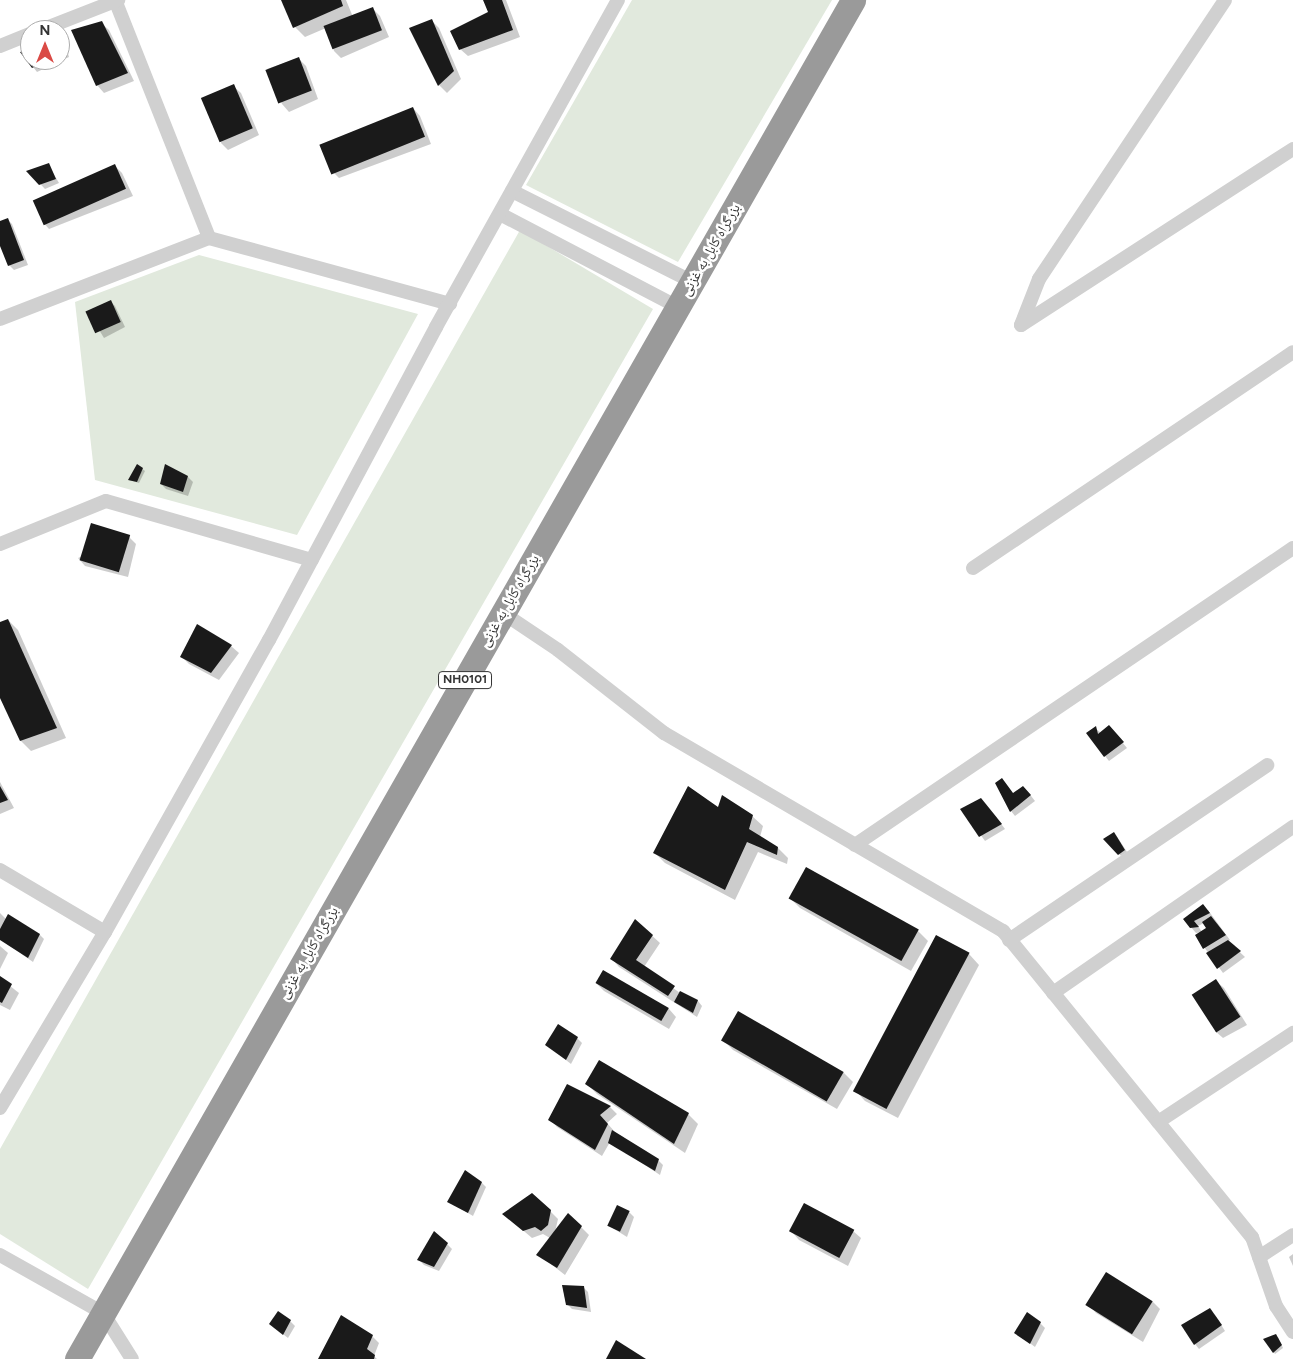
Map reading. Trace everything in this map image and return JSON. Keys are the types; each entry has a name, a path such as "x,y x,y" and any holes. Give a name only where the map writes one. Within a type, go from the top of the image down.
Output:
{"highway":[{"name":"بزرگراه کابل به غزنی","path":"77,1359 853,0"}],"street":[{"path":"67,20 116,0 209,238"},
{"path":"0,1108 105,932 312,560 436,327 618,0"},
{"path":"1225,0 1039,279 1021,325 1293,149"},
{"path":"0,46 20,38"},
{"path":"512,191 692,282"},
{"path":"500,214 678,307"},
{"path":"0,319 209,238 450,304"},
{"path":"973,568 1293,352"},
{"path":"0,544 106,501 312,560"},
{"path":"855,845 1293,548"},
{"path":"503,614 558,650 664,733 1002,931 1252,1237 1276,1306 1293,1332"},
{"path":"1009,940 1267,765"},
{"path":"1053,993 1293,827"},
{"path":"0,870 105,932"},
{"path":"1158,1122 1293,1033"},
{"path":"1259,1257 1293,1235"},
{"path":"0,1254 103,1313 132,1359"}],"shaded area":[{"path":"632,0 832,0 678,262 526,185"},
{"path":"520,230 653,309 88,1289 0,1234 0,1149"},
{"path":"199,255 418,314 297,535 95,480 75,302"}],"building":[{"path":"281,0 341,0 343,6 293,28"},
{"path":"483,0 502,0 513,30 459,50 450,31 488,12"},
{"path":"373,7 382,30 332,49 324,26"},
{"path":"432,19 454,71 438,86 409,28"},
{"path":"102,21 128,73 96,86 71,30"},
{"path":"299,57 312,91 278,104 265,70"},
{"path":"234,84 253,128 220,142 201,98"},
{"path":"413,107 425,137 331,175 319,145"},
{"path":"49,163 56,179 39,185 26,171"},
{"path":"115,164 126,189 44,225 33,201"},
{"path":"8,218 24,260 8,266 0,246 0,221"},
{"path":"111,300 121,322 95,333 85,311"},
{"path":"137,464 143,468 137,482 128,480"},
{"path":"165,464 188,476 183,492 160,484"},
{"path":"91,523 130,535 119,572 80,560"},
{"path":"8,619 57,728 20,741 0,698 0,622"},
{"path":"197,624 232,645 211,673 180,657"},
{"path":"1109,725 1124,742 1104,757 1086,733 1096,726 1098,734"},
{"path":"1002,778 1013,793 1023,786 1031,795 1010,812 995,783"},
{"path":"0,786 8,800 0,803"},
{"path":"688,786 718,807 722,795 753,815 749,829 778,847 777,855 747,842 725,890 653,853"},
{"path":"981,798 1002,824 979,837 960,809"},
{"path":"1114,832 1125,850 1118,855 1103,839"},
{"path":"806,867 919,930 901,961 789,898"},
{"path":"1203,904 1210,913 1194,921 1199,927 1190,928 1183,919"},
{"path":"8,914 40,934 28,958 0,940 0,929"},
{"path":"1211,916 1226,935 1203,949 1195,935 1206,928 1202,922"},
{"path":"635,919 653,935 636,960 675,986 668,996 610,959"},
{"path":"936,935 970,953 886,1109 853,1091"},
{"path":"1228,940 1241,951 1217,969 1206,953"},
{"path":"603,970 669,1008 661,1021 596,983"},
{"path":"0,976 12,984 2,1003 0,1002"},
{"path":"1216,979 1241,1017 1216,1033 1192,995"},
{"path":"680,991 698,1000 693,1013 674,1002"},
{"path":"738,1011 844,1072 827,1101 721,1040"},
{"path":"558,1024 578,1037 566,1060 545,1045"},
{"path":"599,1060 689,1113 674,1144 585,1084"},
{"path":"567,1084 611,1106 600,1115 608,1124 595,1150 548,1120"},
{"path":"612,1130 659,1159 655,1171 608,1143"},
{"path":"465,1170 482,1182 468,1213 447,1202"},
{"path":"532,1193 551,1210 548,1225 541,1231 535,1227 523,1231 502,1214"},
{"path":"804,1203 854,1230 839,1258 789,1231"},
{"path":"617,1205 630,1211 620,1232 607,1226"},
{"path":"568,1213 582,1226 557,1268 536,1255"},
{"path":"434,1231 448,1243 434,1267 417,1260"},
{"path":"1106,1272 1153,1301 1132,1334 1085,1305"},
{"path":"562,1285 584,1286 587,1308 566,1305"},
{"path":"1210,1308 1222,1325 1194,1345 1181,1325"},
{"path":"278,1311 291,1320 283,1335 269,1324"},
{"path":"1027,1312 1041,1322 1030,1344 1014,1333"},
{"path":"341,1315 373,1335 367,1349 375,1355 374,1359 318,1359"},
{"path":"1276,1334 1282,1345 1273,1353 1263,1339"},
{"path":"616,1340 646,1359 606,1359"}]}
